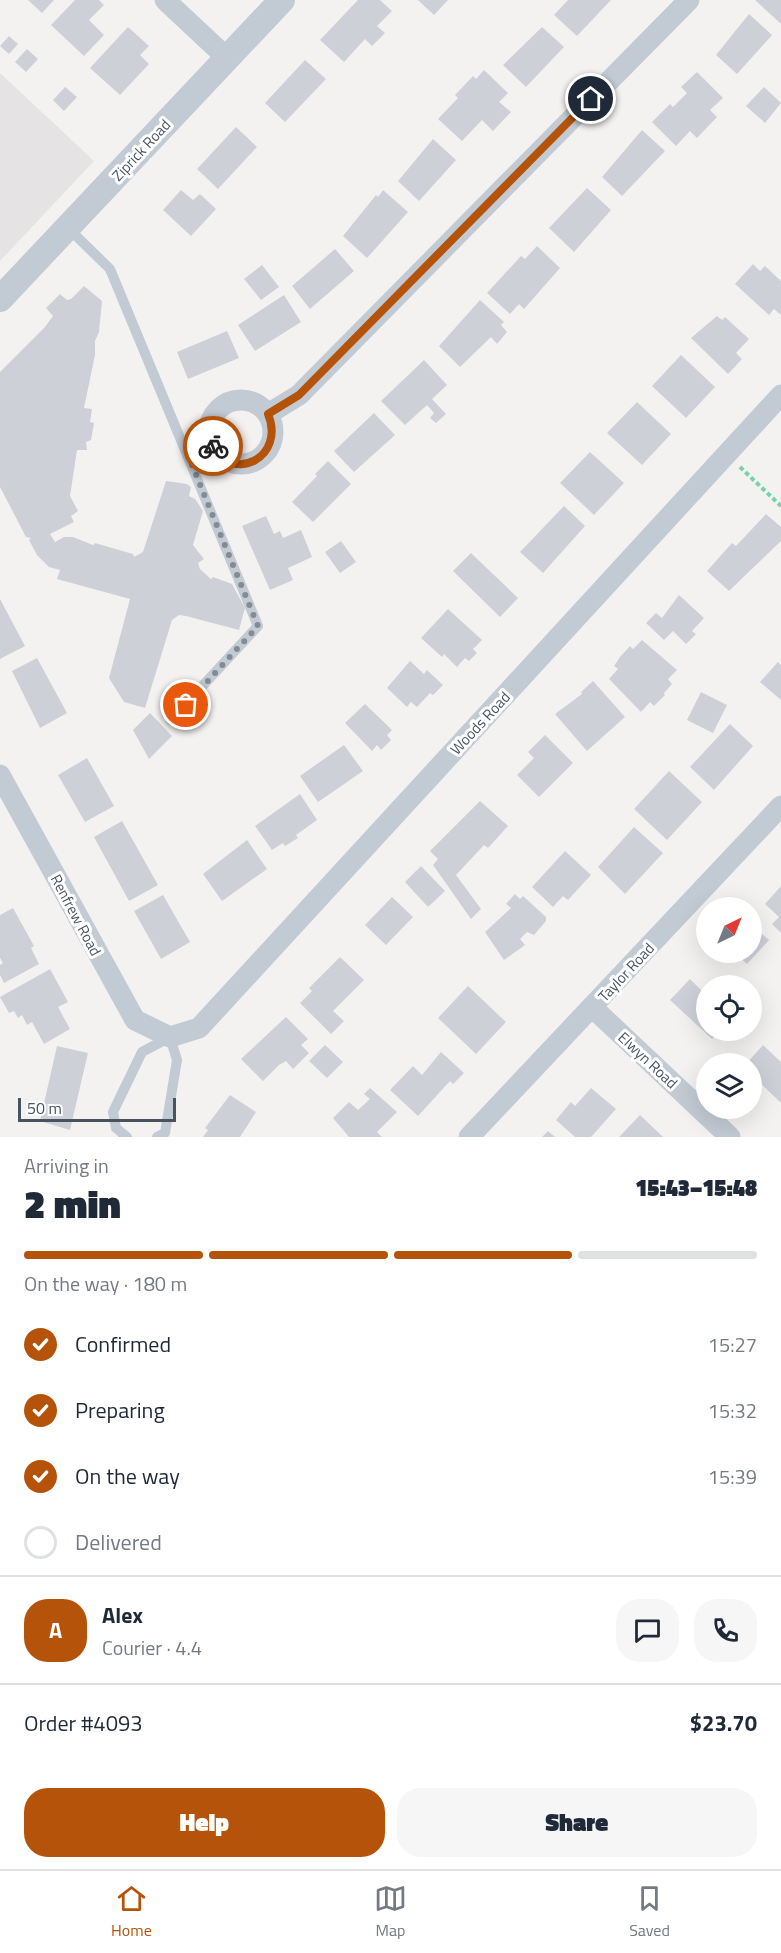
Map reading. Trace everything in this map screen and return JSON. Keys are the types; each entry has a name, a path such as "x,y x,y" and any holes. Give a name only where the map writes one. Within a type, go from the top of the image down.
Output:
{"street":[{"path":"165,0 227,58"},
{"name":"Ziprick Road","path":"0,299 282,0"},
{"path":"268,414 299,395 689,0"},
{"name":"Woods Road","path":"170,1037 199,1029 781,395"},
{"path":"231,401 252,401 268,414 273,435 270,446 255,461 244,464 224,459 210,442 210,422 222,405 231,401"},
{"name":"Renfrew Road","path":"0,775 135,1020 170,1037"},
{"name":"Taylor Road","path":"469,1137 781,806"},
{"name":"Elwyn Road","path":"593,1008 730,1137"}],"lane":[{"path":"68,228 111,269 258,626 171,720"},
{"path":"185,448 210,442"},
{"path":"127,1137 116,1128 113,1112 142,1053 170,1037 177,1060 165,1133 157,1137"}],"path":[{"path":"726,454 781,506"}],"shaded area":[{"path":"0,73 94,161 0,261"}],"building":[{"path":"28,0 54,0 42,13"},
{"path":"75,0 99,0 104,5 89,20 104,35 84,56 51,25"},
{"path":"358,0 380,0 392,11 377,26 385,33 372,46 365,39 344,62 320,40"},
{"path":"418,0 448,0 434,15"},
{"path":"568,0 611,0 577,36 554,15"},
{"path":"755,0 781,0 781,24"},
{"path":"749,14 772,35 737,74 716,55"},
{"path":"128,27 149,46 140,55 149,64 120,95 90,68"},
{"path":"542,27 564,47 526,87 503,65"},
{"path":"9,36 18,44 9,54 0,46"},
{"path":"27,49 38,59 26,72 15,62"},
{"path":"305,60 326,79 285,122 265,103"},
{"path":"484,70 508,93 499,102 511,112 493,131 482,120 462,141 438,119 458,98 455,95 473,76 476,79"},
{"path":"697,72 723,98 710,110 717,117 697,138 690,131 676,146 652,122 670,104 673,107 687,93 681,87"},
{"path":"65,87 77,97 64,111 53,100"},
{"path":"764,87 781,103 765,123 746,106"},
{"path":"236,127 257,147 218,189 197,169"},
{"path":"642,130 665,151 622,196 602,177"},
{"path":"433,139 456,160 419,201 398,181"},
{"path":"587,188 611,210 574,252 549,228"},
{"path":"181,190 193,200 200,194 216,209 191,236 163,210"},
{"path":"383,190 408,212 367,258 343,236 376,195 378,197"},
{"path":"537,246 560,268 524,309 519,304 510,314 487,293 521,256 525,259"},
{"path":"335,249 354,271 310,309 292,286"},
{"path":"753,264 760,271 765,266 781,281 781,315 774,309 769,315 735,284"},
{"path":"262,265 279,287 261,300 244,279"},
{"path":"84,286 102,301 99,332 95,341 95,355 84,408 92,409 90,422 94,423 91,440 86,442 87,450 77,450 70,496 78,511 71,516 74,522 50,534 55,542 64,537 73,537 93,545 95,543 133,554 134,557 143,552 166,481 187,484 191,487 189,496 195,499 203,511 193,545 204,559 198,563 200,569 211,579 213,577 232,584 245,608 239,630 186,616 179,615 172,620 145,708 124,702 109,678 130,599 57,579 60,570 49,567 37,555 29,540 31,538 26,537 0,487 0,372 53,316 46,308 60,294 67,300 71,299"},
{"path":"284,295 301,322 255,351 238,325"},
{"path":"480,300 504,322 501,325 507,332 497,344 491,337 460,367 439,346"},
{"path":"717,316 722,320 725,317 749,339 736,353 742,359 728,374 691,338"},
{"path":"227,331 239,358 188,379 177,352"},
{"path":"681,355 715,387 686,418 652,386"},
{"path":"424,360 447,385 432,399 446,414 436,423 430,418 434,413 427,405 405,425 381,401"},
{"path":"637,402 671,434 642,465 607,433"},
{"path":"374,413 395,435 354,472 334,451"},
{"path":"590,452 624,483 594,515 560,483"},
{"path":"328,461 351,484 313,522 292,502"},
{"path":"564,506 585,526 543,573 520,552"},
{"path":"766,514 781,527 781,541 729,591 707,571 732,543 736,546"},
{"path":"266,516 274,534 280,531 283,538 301,530 312,557 288,568 293,580 270,590 242,526"},
{"path":"341,541 356,562 340,573 325,552"},
{"path":"471,553 518,598 500,617 453,571"},
{"path":"679,595 704,618 692,631 696,634 686,644 673,631 664,640 646,623 656,613 662,618"},
{"path":"0,599 25,646 0,659"},
{"path":"448,609 482,640 473,649 477,653 469,661 465,658 457,667 444,654 442,657 421,638"},
{"path":"642,640 677,670 668,679 672,684 664,693 665,695 654,706 650,702 641,712 609,679 618,669 614,666 620,657 630,646 633,649"},
{"path":"37,658 67,713 40,728 12,671"},
{"path":"410,661 424,674 427,670 443,685 433,695 430,693 417,707 411,702 407,707 387,688"},
{"path":"778,662 781,665 781,700 760,682"},
{"path":"593,681 625,717 587,751 555,714 582,694 581,692"},
{"path":"701,692 727,705 713,733 687,720"},
{"path":"365,704 392,730 387,735 391,740 381,750 377,745 372,751 345,723"},
{"path":"150,713 172,736 149,759 133,730"},
{"path":"730,724 753,746 714,790 690,767"},
{"path":"545,735 573,763 539,797 517,775 534,758 528,752"},
{"path":"344,745 363,771 318,802 300,776"},
{"path":"87,758 114,806 85,822 58,775"},
{"path":"669,771 702,802 667,840 634,809"},
{"path":"300,794 317,820 296,835 298,838 285,846 283,843 272,850 255,826"},
{"path":"480,801 508,826 488,848 484,845 456,875 481,909 471,919 433,865 438,859 430,851"},
{"path":"122,821 158,885 129,901 94,837"},
{"path":"634,827 663,853 625,894 598,867"},
{"path":"247,840 267,869 222,901 203,874"},
{"path":"565,851 591,875 568,900 563,896 553,907 532,887"},
{"path":"421,866 445,891 428,907 405,882"},
{"path":"781,886 781,933 772,924 779,917 765,904"},
{"path":"515,894 520,899 523,896 546,917 546,921 534,935 527,932 520,939 525,945 504,960 485,932 511,908 506,904"},
{"path":"163,895 190,942 161,959 134,911"},
{"path":"392,897 413,917 386,945 365,925"},
{"path":"13,908 34,946 31,948 39,964 4,983 0,975 0,965 3,963 0,958 0,915"},
{"path":"762,934 769,940 762,948"},
{"path":"340,957 364,980 333,1011 344,1021 331,1034 300,1003 312,991 309,988"},
{"path":"50,969 68,1002 58,1007 70,1029 44,1044 32,1022 27,1025 22,1015 18,1018 14,1011 9,1013 0,997"},
{"path":"690,979 696,985 696,1024 670,1000"},
{"path":"468,986 506,1022 476,1054 438,1018"},
{"path":"286,1017 308,1039 301,1045 309,1053 293,1069 286,1061 279,1065 263,1081 241,1059"},
{"path":"325,1045 343,1062 327,1078 309,1061"},
{"path":"763,1045 781,1062 781,1103 762,1085 762,1053 756,1053"},
{"path":"57,1046 88,1053 70,1130 40,1121"},
{"path":"441,1052 464,1073 453,1084 450,1081 418,1116 390,1090 413,1066 422,1075"},
{"path":"370,1088 397,1112 377,1132 382,1137 349,1137 333,1118 349,1102 358,1110 370,1099 364,1094"},
{"path":"591,1088 616,1109 591,1137 575,1137 556,1120 571,1102 575,1106"},
{"path":"230,1095 256,1112 240,1137 203,1137 208,1130 205,1128"},
{"path":"640,1115 663,1137 619,1137"},
{"path":"548,1131 555,1137 542,1137"}],"way so far":[{"path":"186,705 258,626 185,448 210,442 213,446"}],"route":[{"path":"213,446 224,459 234,463 244,464 255,461 264,454 270,446 273,435 268,414 299,395 591,99"}]}
